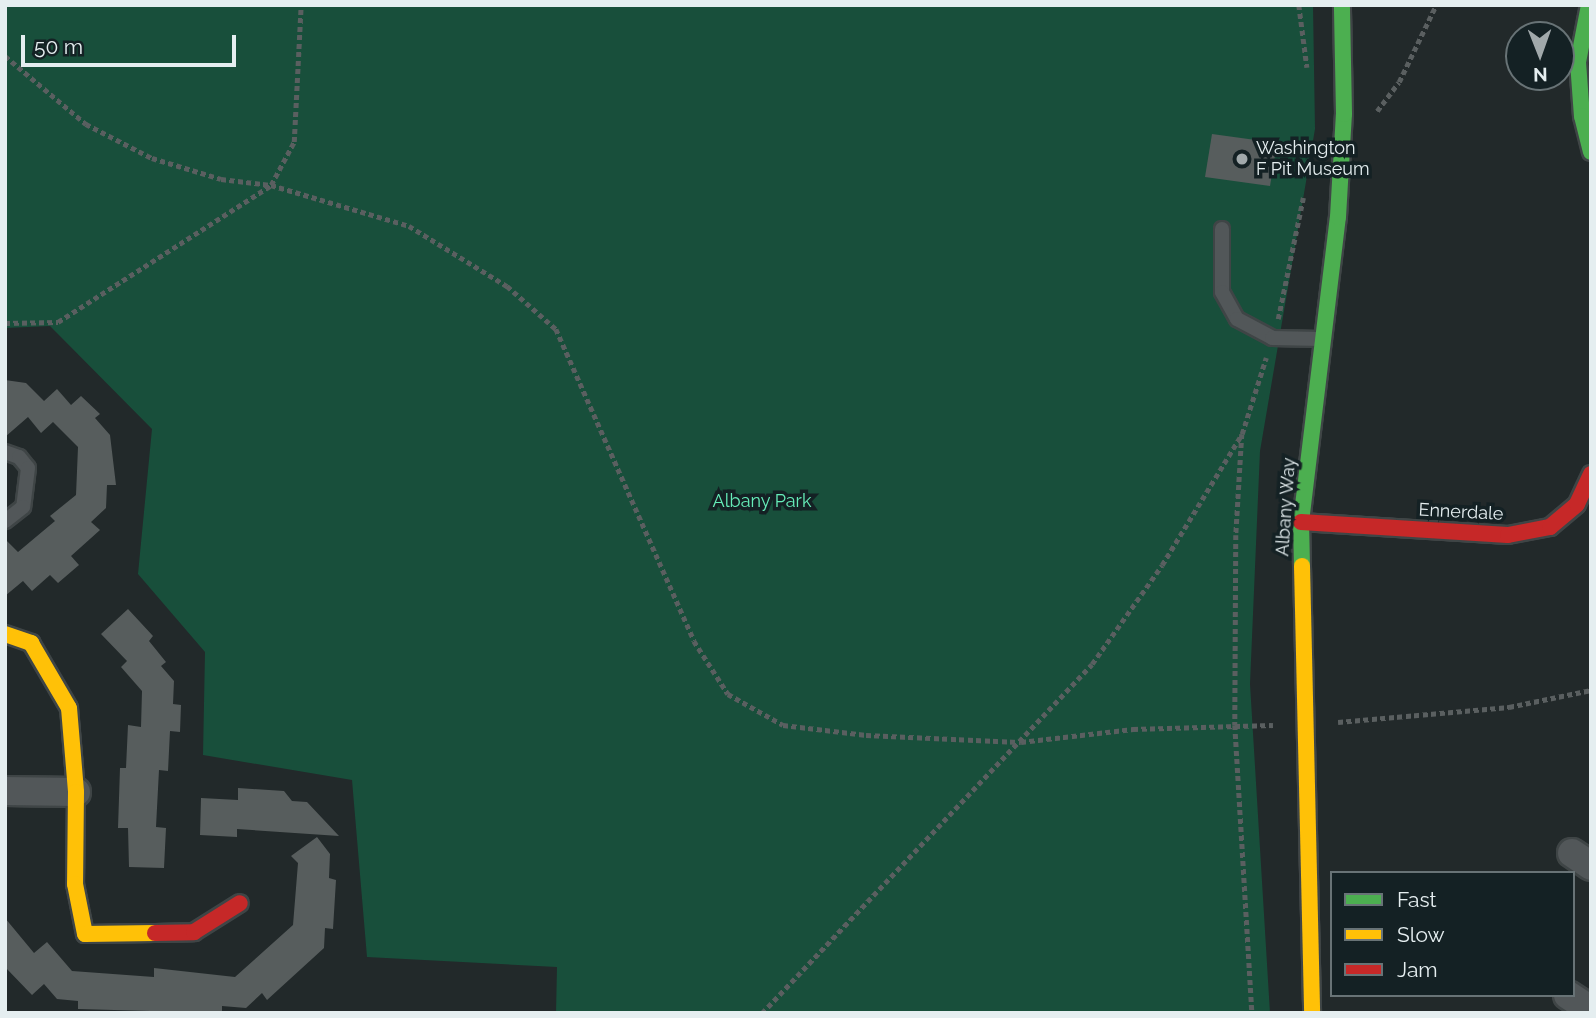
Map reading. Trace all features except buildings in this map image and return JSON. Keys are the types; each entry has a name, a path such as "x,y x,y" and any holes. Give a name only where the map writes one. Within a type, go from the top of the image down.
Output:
{"street":[{"name":"Albany Way","path":"1312,1013 1322,962 1304,725 1301,522 1321,339 1338,217 1343,114 1342,5"},
{"path":"1589,5 1578,62 1582,116 1591,152"},
{"name":"Ennerdale","path":"1301,522 1508,535 1550,527 1577,504 1591,474"},
{"path":"5,634 31,643 69,708 76,792 75,884 85,934 194,932 240,903"},
{"path":"5,791 76,792"},
{"path":"1571,997 1591,1010"}],"lane":[{"path":"1222,229 1222,292 1237,319 1272,338 1321,339"},
{"path":"5,452 19,457 28,468 23,507 5,521"}],"path":[{"path":"5,323 58,322 271,186 294,142 301,5"},
{"path":"1299,5 1308,79"},
{"path":"1343,114 1376,113 1399,82 1436,5"},
{"path":"5,56 86,124 152,158 221,179 271,186 409,226 507,286 556,329 694,641 728,694 783,725 866,735 1021,742 1133,729 1304,725 1509,707 1591,690"},
{"path":"762,1013 1092,664 1162,565 1242,433 1272,338 1305,190"},
{"path":"1242,433 1236,535 1235,725 1252,1013"}],"green space":[{"name":"Albany Park","path":"5,5 1313,5 1315,129 1260,451 1250,684 1270,1013 556,1013 557,967 367,957 352,780 203,755 205,652 138,574 152,429 50,326 5,328"}],"traffic: fast":[{"path":"1302,566 1301,522 1338,217 1344,114 1342,5"},
{"path":"1589,5 1578,62 1582,116 1591,152"}],"traffic: slow":[{"path":"1302,566 1312,1013"},
{"path":"5,634 31,643 69,708 76,792 75,884 85,934 155,933"}],"traffic: jam":[{"path":"1301,522 1508,535 1550,527 1577,504 1591,474"},
{"path":"155,933 194,932 240,903"}],"place":[{"name":"Washington F Pit Museum","path":"1242,159"}]}
